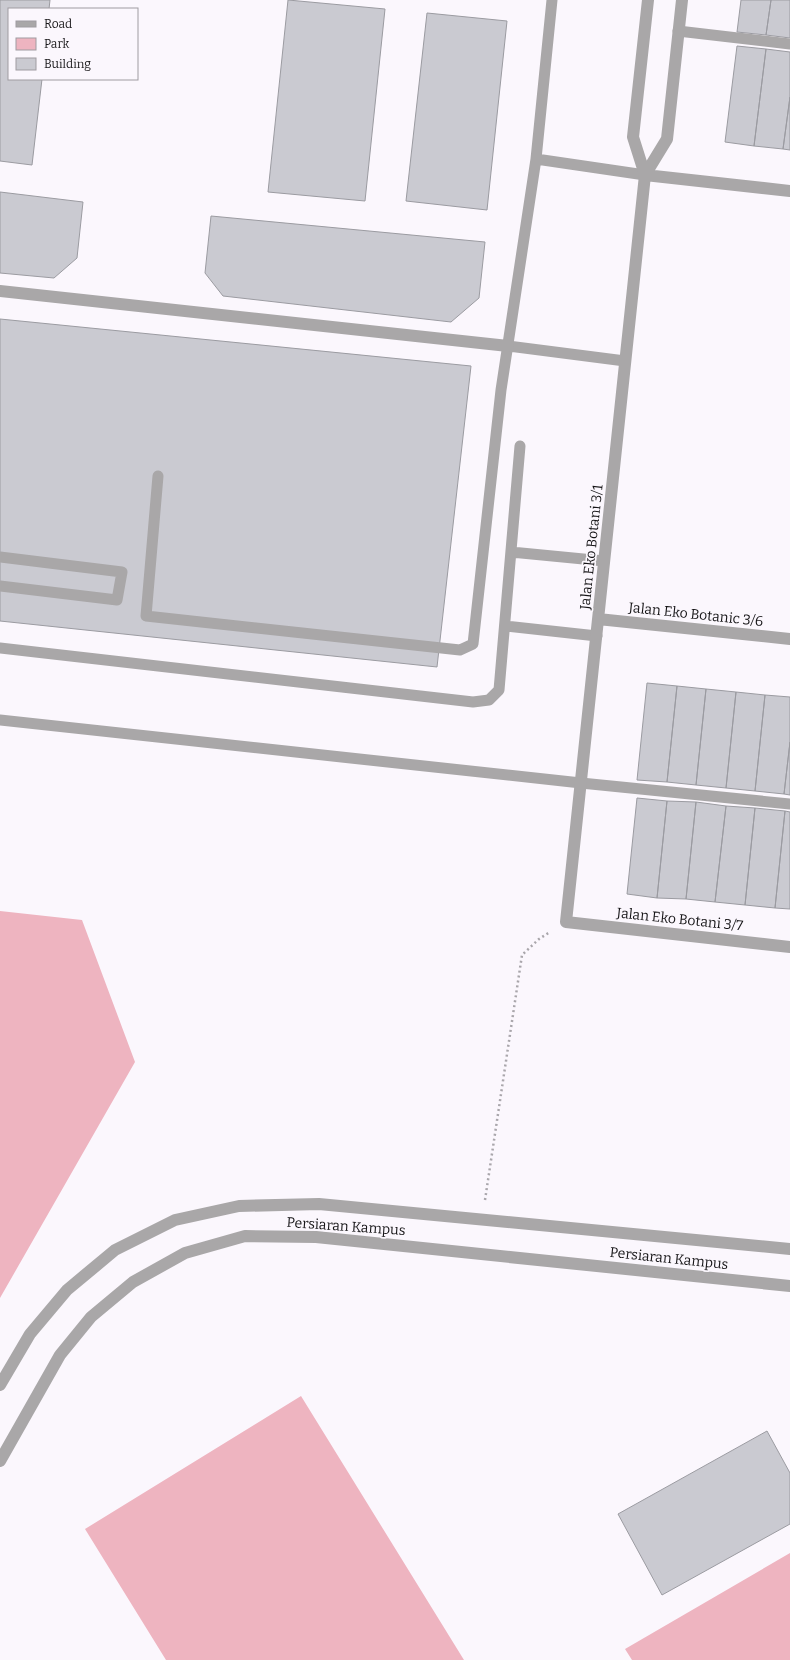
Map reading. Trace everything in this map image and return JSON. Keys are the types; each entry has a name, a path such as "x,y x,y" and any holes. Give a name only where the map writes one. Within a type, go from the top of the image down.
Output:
{"street":[{"name":"Jalan Eko Botani 3/1","path":"566,922 645,175 633,137 648,0"},
{"name":"Jalan Eko Botani 3/1","path":"645,175 667,139 682,0"},
{"path":"645,175 790,191"},
{"path":"0,291 508,346"},
{"name":"Jalan Eko Botanic 3/6","path":"598,619 790,639"},
{"name":"Jalan Eko Botani 3/7","path":"566,922 790,947"},
{"name":"Persiaran Kampus","path":"0,1385 30,1334 67,1290 115,1250 175,1220 239,1206 319,1204 790,1249"},
{"name":"Persiaran Kampus","path":"0,1461 60,1355 92,1317 133,1282 185,1253 245,1236 316,1236 790,1286"}],"lane":[{"path":"158,476 146,616 460,650 473,644 501,390 536,159 552,0"},
{"path":"678,31 790,44"},
{"path":"536,159 645,175"},
{"path":"508,346 625,361"},
{"path":"0,648 473,702 489,700 499,690 520,446"},
{"path":"511,552 604,561"},
{"path":"0,557 122,572 118,600 0,586"},
{"path":"505,626 597,636"},
{"path":"0,720 581,783 790,804"}],"path":[{"path":"482,1219 522,955 539,939 566,922"}],"green space":[{"path":"0,911 82,920 135,1062 0,1298"},
{"path":"301,1396 464,1660 166,1660 85,1529"},
{"path":"790,1553 790,1660 632,1660 625,1649"}],"building":[{"path":"0,0 50,0 49,8 8,8 8,80 42,80 32,165 0,161"},
{"path":"288,0 385,9 365,201 268,192"},
{"path":"741,0 771,0 766,35 737,32"},
{"path":"771,0 790,0 790,38 766,35"},
{"path":"427,13 507,21 487,210 406,201"},
{"path":"737,46 766,49 754,146 725,142"},
{"path":"766,49 790,52 790,97 783,149 754,146"},
{"path":"790,97 790,150 783,149"},
{"path":"0,192 83,202 77,258 54,278 0,273"},
{"path":"211,216 485,242 479,298 451,322 223,296 205,273"},
{"path":"0,319 471,366 437,667 0,621"},
{"path":"647,683 677,686 667,782 637,780"},
{"path":"677,686 706,689 696,785 667,782"},
{"path":"706,689 736,692 726,788 696,785"},
{"path":"736,692 765,695 755,791 726,788"},
{"path":"765,695 790,697 790,742 784,794 755,791"},
{"path":"790,742 790,795 784,794"},
{"path":"637,798 667,801 657,898 627,894"},
{"path":"667,801 696,802 686,899 657,898"},
{"path":"696,802 726,806 715,902 686,899"},
{"path":"726,806 755,808 745,905 715,902"},
{"path":"755,808 785,811 775,908 745,905"},
{"path":"785,811 790,812 790,909 775,908"},
{"path":"767,1431 790,1473 790,1524 662,1595 618,1514"}]}
